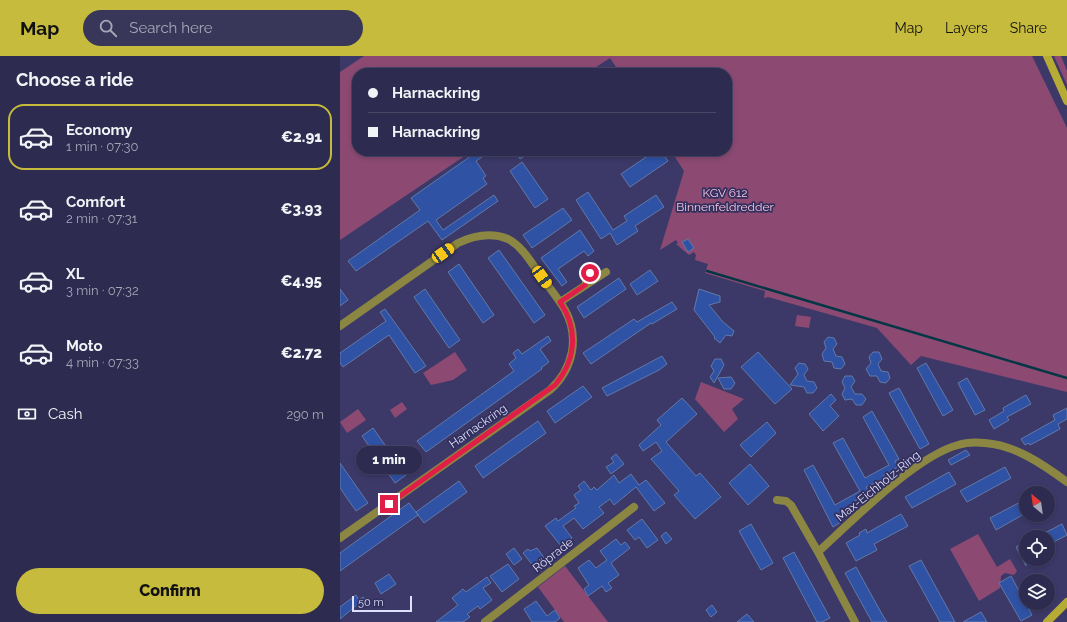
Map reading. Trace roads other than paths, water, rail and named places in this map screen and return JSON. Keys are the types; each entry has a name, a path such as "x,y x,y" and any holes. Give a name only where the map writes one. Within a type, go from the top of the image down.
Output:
{"main road":[{"path":"1047,56 1067,101"},
{"path":"1047,622 1067,602"}],"street":[{"name":"Harnackring","path":"340,326 452,247 468,238 498,236 507,239 519,248 560,302 569,320 573,344 567,369 555,385 340,538"},
{"path":"560,302 606,272"},
{"path":"583,287 588,281 590,273"},
{"name":"Max-Eichholz-Ring","path":"818,552 907,475 940,452 958,445 977,442 1000,445 1032,460 1067,482"},
{"path":"777,500 786,501 791,505 855,622"},
{"name":"Röprade","path":"485,622 634,508"}],"waterway":[{"path":"707,271 1067,378"}],"park label":[{"name":"KGV 612 Binnenfeldredder","path":"725,200"}]}
